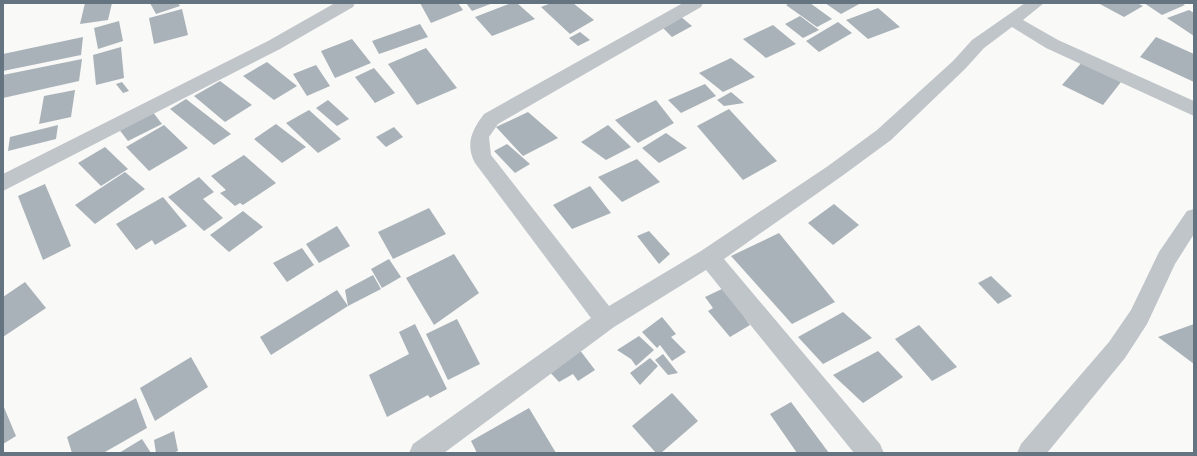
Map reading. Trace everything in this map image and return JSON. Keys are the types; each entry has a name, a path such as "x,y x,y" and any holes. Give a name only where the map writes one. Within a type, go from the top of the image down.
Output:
{"street":[{"path":"3,183 274,45 347,3"},
{"path":"606,320 482,158 478,146 480,133 491,119 695,3"},
{"path":"422,453 606,320 709,257 884,136 959,65 978,44 1036,3"},
{"path":"1012,20 1059,47 1194,109"},
{"path":"1030,453 1117,350 1139,317 1167,258 1194,217"},
{"path":"709,257 871,453"}],"building":[{"path":"85,3 112,3 108,20 80,24"},
{"path":"150,3 178,3 180,6 156,14"},
{"path":"420,3 458,3 463,10 431,23"},
{"path":"466,3 493,3 472,11"},
{"path":"511,3 517,3 535,19 492,36 475,17"},
{"path":"551,3 573,3 594,20 570,34 541,7"},
{"path":"790,3 810,3 832,19 817,27 786,5"},
{"path":"825,3 861,3 841,14"},
{"path":"1098,3 1137,3 1143,6 1124,17"},
{"path":"1144,3 1181,3 1185,5 1162,15"},
{"path":"878,8 900,27 868,39 846,20"},
{"path":"182,9 188,35 154,44 149,18"},
{"path":"1189,10 1194,13 1194,36 1167,18"},
{"path":"680,16 692,26 672,37 660,25"},
{"path":"800,16 819,30 803,38 785,24"},
{"path":"119,21 123,41 98,49 94,28"},
{"path":"838,22 852,33 819,52 806,41"},
{"path":"420,24 428,37 379,54 372,41"},
{"path":"773,25 796,44 766,58 743,39"},
{"path":"580,32 590,40 578,46 569,38"},
{"path":"83,37 81,55 3,71 3,54"},
{"path":"1156,37 1194,54 1194,82 1140,57"},
{"path":"352,39 371,63 335,78 321,51"},
{"path":"121,47 124,78 96,85 93,55"},
{"path":"426,48 457,88 417,105 388,64"},
{"path":"731,58 755,77 723,92 699,73"},
{"path":"82,59 79,81 3,98 3,75"},
{"path":"1083,61 1121,82 1103,105 1062,85"},
{"path":"267,62 297,86 274,100 243,76"},
{"path":"316,65 330,86 307,96 293,74"},
{"path":"374,68 395,93 375,103 355,77"},
{"path":"220,81 252,105 225,122 194,96"},
{"path":"122,82 129,91 123,93 116,84"},
{"path":"705,84 716,96 681,113 668,100"},
{"path":"75,90 71,117 39,124 44,96"},
{"path":"731,92 744,103 724,106 717,100"},
{"path":"186,99 231,134 214,145 170,109"},
{"path":"328,100 349,119 337,126 316,108"},
{"path":"656,100 674,123 638,143 615,120"},
{"path":"729,109 777,161 743,180 697,126"},
{"path":"309,110 341,139 318,153 286,123"},
{"path":"152,111 162,124 128,141 118,128"},
{"path":"528,112 558,138 523,156 496,127"},
{"path":"276,124 306,147 282,163 254,139"},
{"path":"58,125 56,139 8,151 10,137"},
{"path":"164,125 188,148 149,171 126,147"},
{"path":"608,125 631,147 606,160 581,142"},
{"path":"394,127 403,137 386,147 376,137"},
{"path":"666,133 687,148 659,163 642,148"},
{"path":"507,144 530,164 515,173 494,151"},
{"path":"105,147 128,169 101,186 78,163"},
{"path":"244,155 276,183 243,205 240,203 235,206 220,193 226,190 211,176"},
{"path":"637,159 660,182 622,202 598,177"},
{"path":"125,172 145,189 95,224 75,205"},
{"path":"199,177 214,192 203,199 223,218 204,231 168,197"},
{"path":"45,184 71,246 43,260 18,196"},
{"path":"590,186 611,213 572,229 553,205"},
{"path":"163,197 187,226 155,245 152,240 136,250 116,224"},
{"path":"834,204 859,225 833,245 808,223"},
{"path":"429,208 446,234 393,259 378,232"},
{"path":"243,211 263,227 229,252 210,235"},
{"path":"337,226 350,246 319,263 306,244"},
{"path":"649,231 670,254 659,264 637,236"},
{"path":"779,233 835,302 792,324 731,256"},
{"path":"302,248 314,265 287,282 273,263"},
{"path":"454,254 479,293 434,325 406,278"},
{"path":"389,259 401,277 382,288 371,269"},
{"path":"373,275 381,289 348,306 345,290"},
{"path":"991,276 1012,296 998,304 978,283"},
{"path":"25,282 46,308 3,337 3,297"},
{"path":"724,288 750,325 730,337 708,311 713,308 705,297"},
{"path":"337,290 348,306 271,355 260,337"},
{"path":"843,312 872,338 823,364 798,337"},
{"path":"662,317 676,334 671,337 686,352 672,361 660,345 657,348 642,332"},
{"path":"457,319 480,364 448,380 426,334"},
{"path":"415,324 447,389 430,398 428,395 387,417 369,375 409,354 399,332"},
{"path":"1194,324 1194,364 1158,337"},
{"path":"919,325 957,367 932,381 895,339"},
{"path":"639,336 654,350 636,366 631,359 617,350"},
{"path":"579,349 595,370 578,381 573,374 559,382 548,370"},
{"path":"878,351 903,377 863,403 833,375"},
{"path":"663,354 678,373 668,375 655,360"},
{"path":"191,357 208,387 155,421 140,388"},
{"path":"650,358 658,366 640,385 630,373"},
{"path":"672,393 698,421 661,453 656,453 632,426"},
{"path":"136,398 147,428 105,452 106,453 72,453 67,437"},
{"path":"791,402 829,453 797,453 770,414"},
{"path":"3,405 16,436 3,444"},
{"path":"529,408 556,453 477,453 471,441"},
{"path":"174,431 178,451 173,453 156,453 154,440"},
{"path":"142,439 151,453 119,453"}]}
